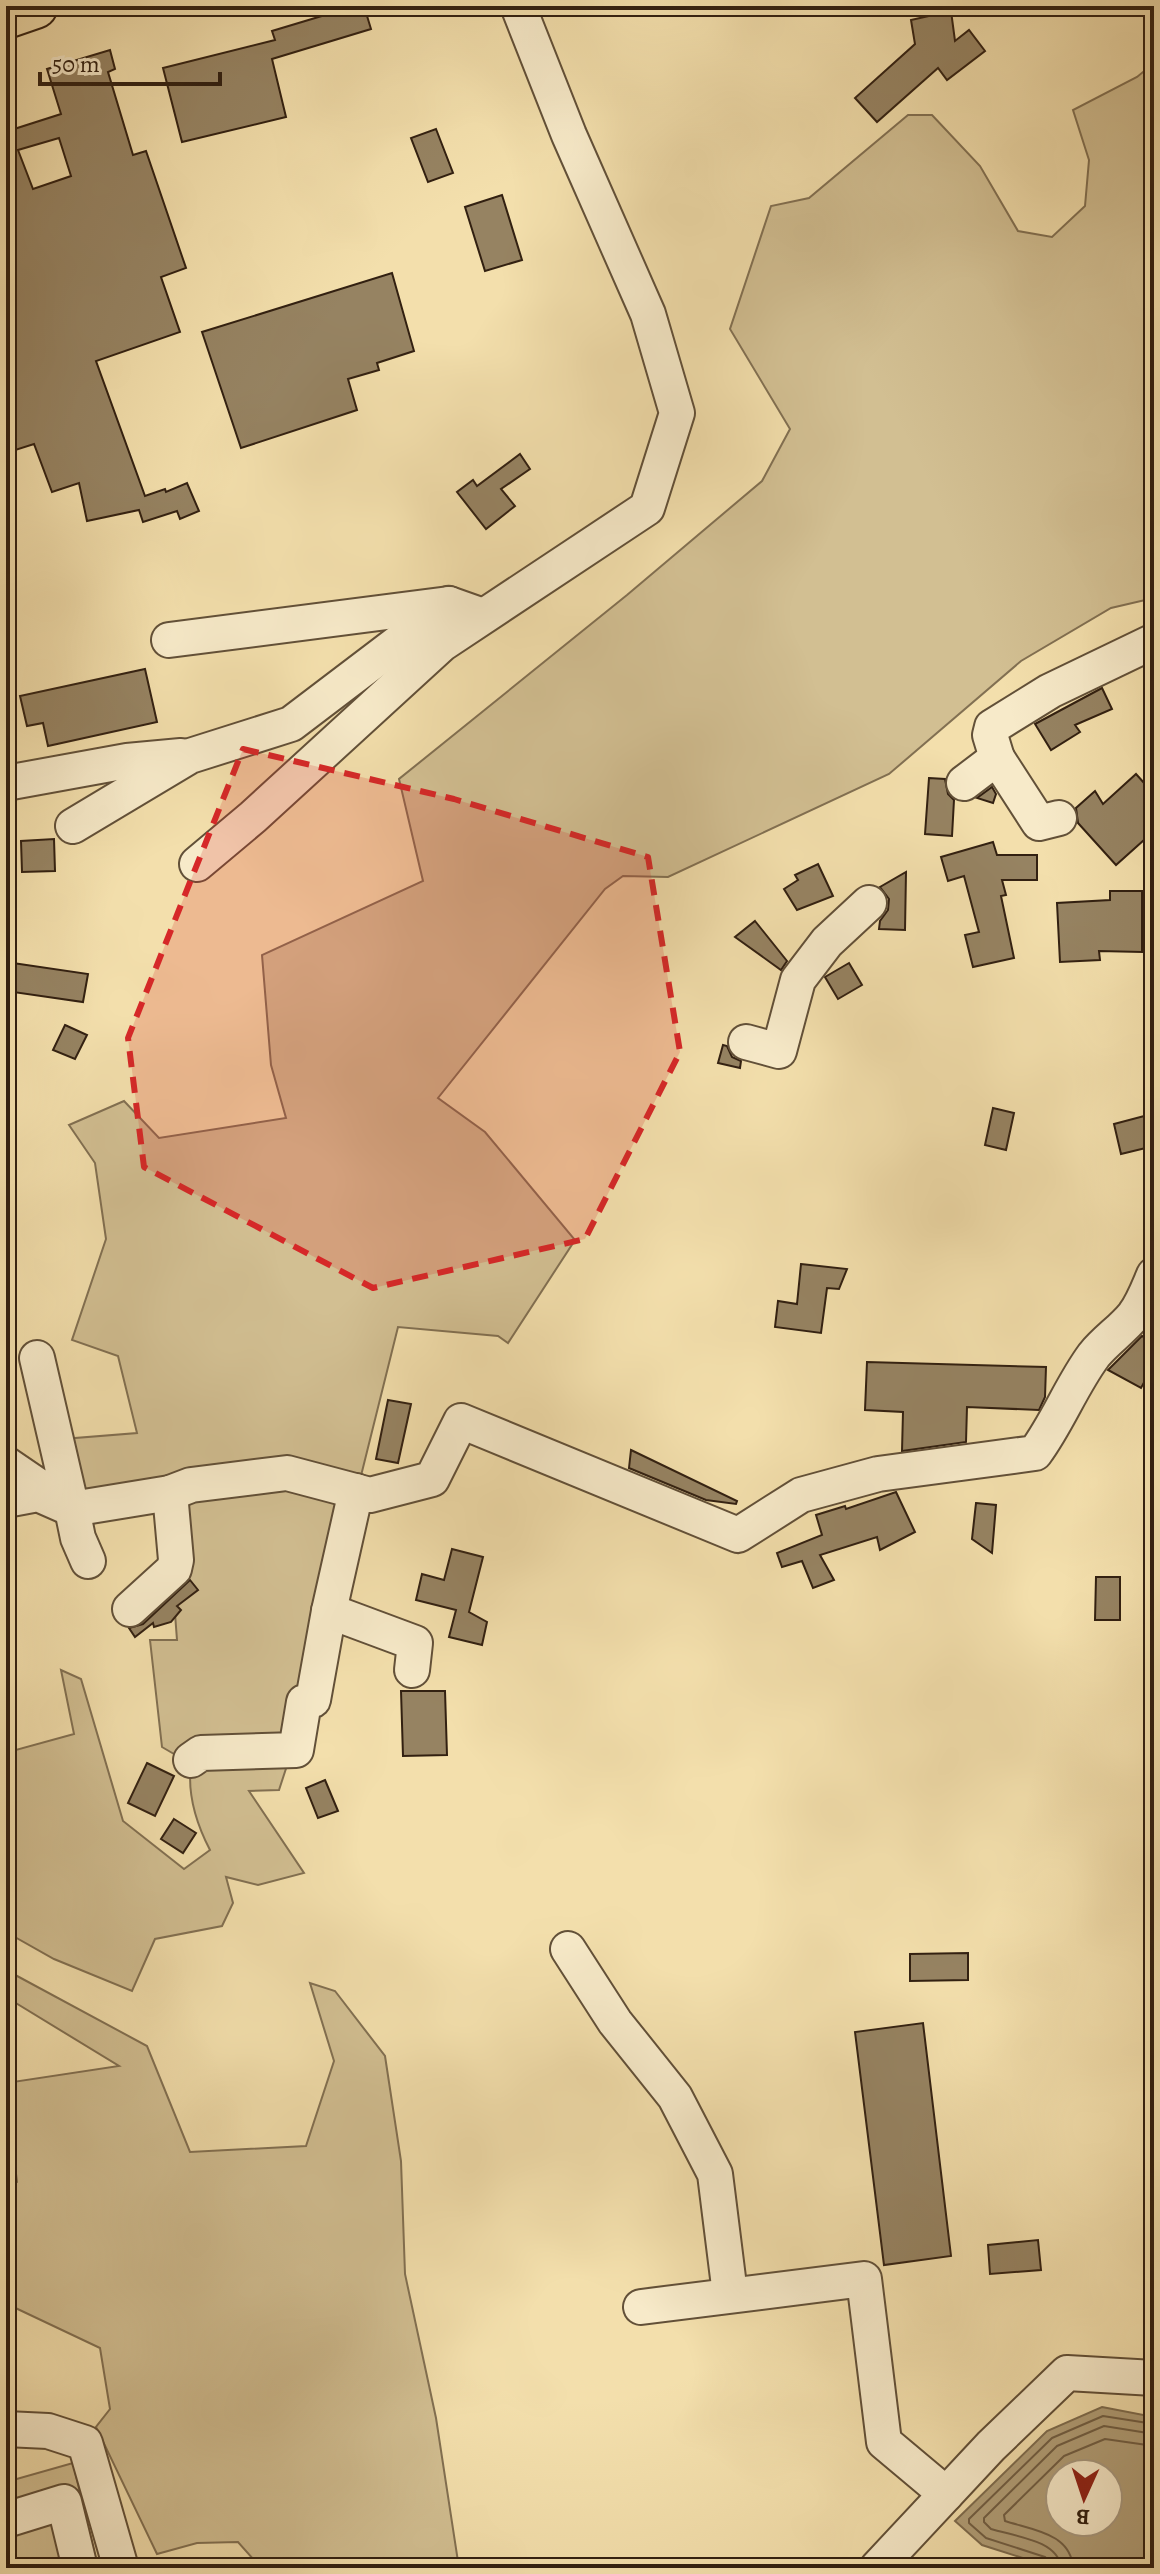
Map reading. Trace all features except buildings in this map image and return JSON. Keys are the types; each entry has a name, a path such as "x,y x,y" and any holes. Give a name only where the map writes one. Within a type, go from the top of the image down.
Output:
{"highway":[{"path":"6,16 35,6"}],"street":[{"path":"197,864 253,817 442,644 647,508 677,413 648,314 569,135 518,6"},
{"path":"169,640 449,604 483,616"},
{"path":"6,783 127,761 190,756 291,724 449,604"},
{"path":"1059,818 1039,823 997,758 990,735 992,727 1050,691 1154,641"},
{"path":"73,826 190,756"},
{"path":"964,783 997,758"},
{"path":"746,1042 779,1051 798,980 827,942 869,903"},
{"path":"6,1500 38,1494 72,1509 170,1493 191,1485 287,1473 370,1495 432,1479 461,1421 738,1535 801,1495 878,1474 1035,1453 1096,1353 1144,1325 1144,1300 1154,1275"},
{"path":"37,1358 78,1538 88,1561"},
{"path":"6,1464 72,1509"},
{"path":"191,1760 201,1753 296,1750 304,1702 313,1700 356,1491"},
{"path":"130,1609 174,1569 176,1560 170,1493"},
{"path":"329,1611 415,1643 412,1670"},
{"path":"568,1949 615,2022 675,2097 715,2174 730,2294"},
{"path":"641,2307 864,2279 884,2442 946,2494"},
{"path":"877,2568 1067,2373 1154,2378"},
{"path":"6,2429 48,2431 85,2443 121,2568"},
{"path":"6,2520 64,2502 80,2568"}],"highlighted area":[{"path":"243,749 454,799 648,857 680,1052 585,1239 373,1288 144,1167 128,1038"}],"shaded area":[{"path":"1154,63 1154,598 1111,608 1021,661 889,774 668,877 623,876 605,889 438,1098 485,1132 575,1240 508,1343 498,1336 398,1327 295,1741 279,1790 249,1791 304,1873 258,1885 226,1877 233,1903 222,1926 155,1939 132,1991 54,1959 6,1932 6,1742 16,1750 74,1734 61,1670 81,1679 123,1821 184,1869 210,1850 194,1808 190,1786 191,1764 162,1747 150,1640 177,1640 171,1561 147,1497 71,1507 63,1439 137,1433 118,1356 72,1340 106,1239 95,1163 69,1125 124,1101 159,1138 286,1118 271,1065 262,955 423,881 399,779 627,595 762,481 790,429 730,329 771,206 809,198 908,115 932,115 980,166 1018,231 1052,237 1085,206 1089,160 1073,110 1137,77"},
{"path":"6,1970 147,2046 190,2152 306,2146 334,2061 310,1983 335,1991 385,2056 401,2161 405,2274 436,2418 459,2568 261,2568 238,2542 197,2543 157,2554 96,2427 110,2409 100,2348 7,2304 6,2296 6,2188 17,2182 14,2157 6,2157 6,2083 119,2066 6,1997"},
{"path":"73,2463 98,2568 6,2568 6,2482"}],"water":[{"path":"1102,2407 1154,2417 1154,2568 1054,2568 982,2545 955,2521 1047,2431"}]}
